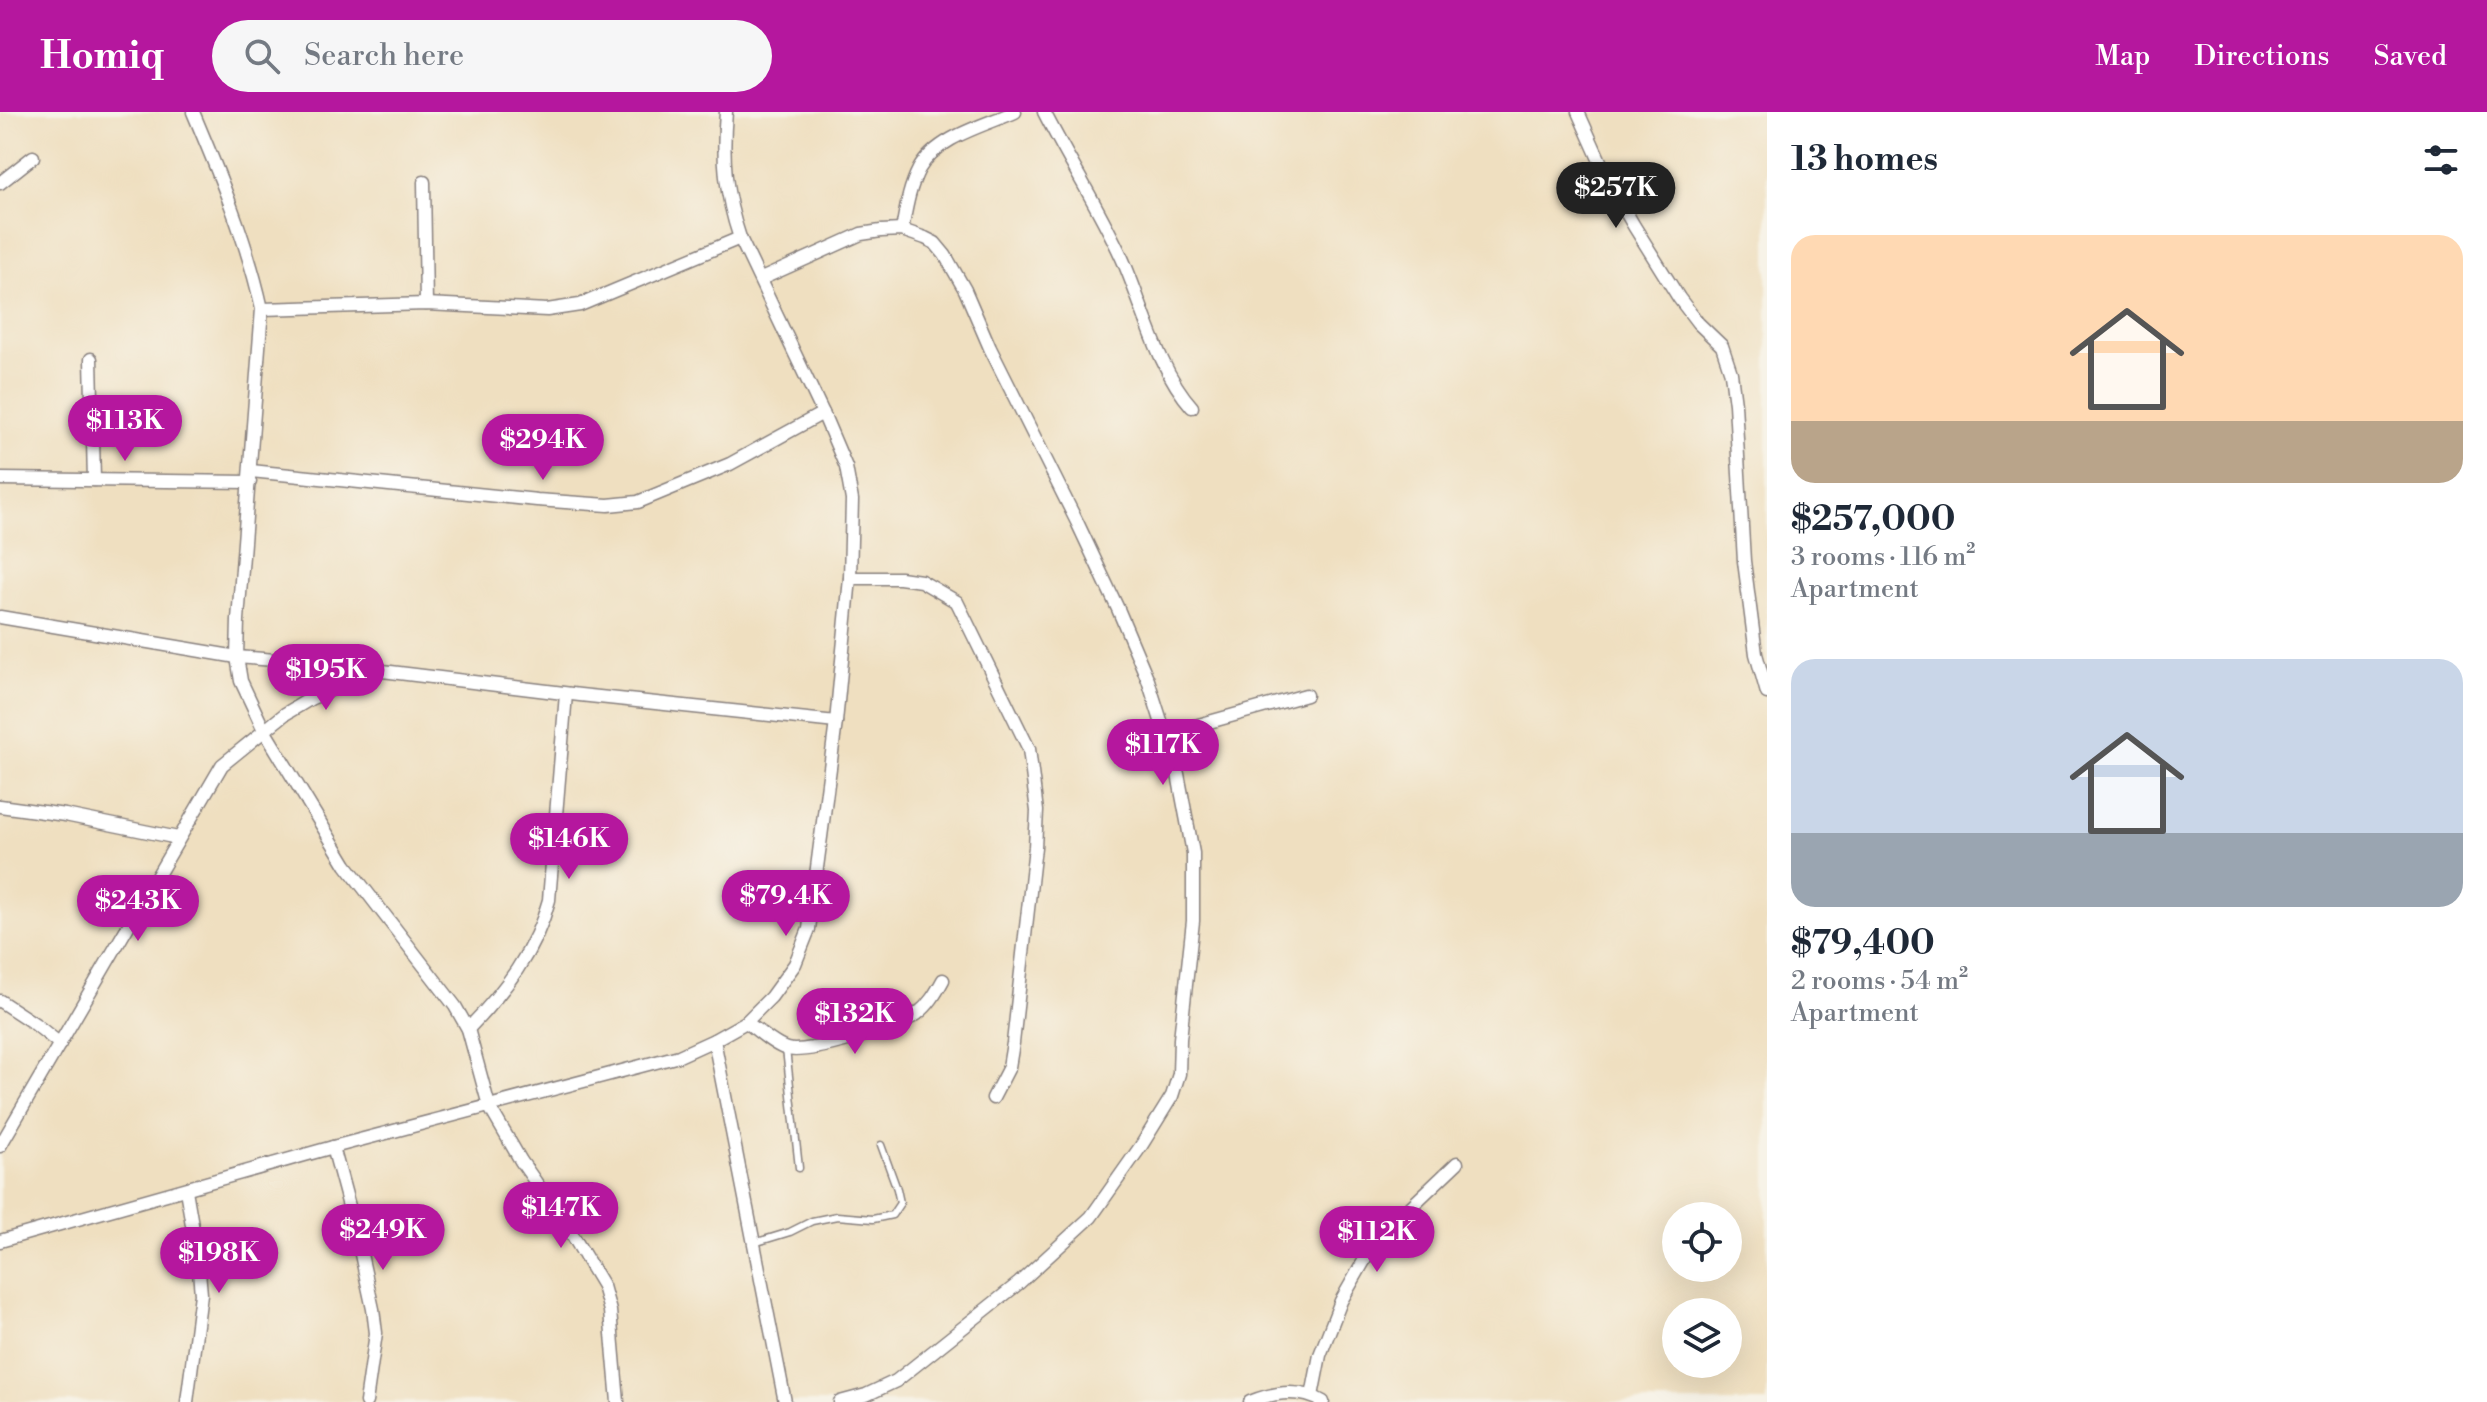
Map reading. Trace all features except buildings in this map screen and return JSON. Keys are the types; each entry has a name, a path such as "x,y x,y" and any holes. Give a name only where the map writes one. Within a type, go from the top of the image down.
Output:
{"street":[{"path":"193,112 238,223 262,309 238,620 237,657 241,681 264,730 346,865 455,1006 468,1029 489,1106 603,1286 610,1311 618,1402"},
{"path":"0,1225 1,1241 333,1147 679,1056 746,1022 771,997 795,964 809,929 836,722 850,578 851,484 823,413 740,238 725,184 726,112"},
{"path":"902,230 908,198 924,162 948,141 1015,112"},
{"path":"1044,112 1121,256 1163,358 1192,407"},
{"path":"1578,112 1612,188 1634,226 1679,298 1698,323 1722,346 1727,359 1735,404 1744,561 1756,654 1767,693"},
{"path":"0,183 33,157"},
{"path":"424,182 426,304"},
{"path":"761,279 861,234 902,230 935,243 945,255 965,290 990,348 1118,609 1148,680 1188,817 1193,853 1190,958 1179,1074 1172,1096 1091,1217 1073,1236 918,1366 886,1386 840,1402"},
{"path":"262,309 426,304 547,310 580,305 740,238"},
{"path":"91,359 94,480"},
{"path":"0,479 251,476 608,505 638,502 730,464 823,413"},
{"path":"850,578 921,581 957,602 1029,749 1037,811 1032,880 1009,1067 993,1098"},
{"path":"0,617 237,657 325,664 566,694 836,722"},
{"path":"0,1146 222,765 264,730 310,699 374,671"},
{"path":"468,1029 517,971 544,922 554,858 566,694"},
{"path":"1166,734 1306,695"},
{"path":"0,806 65,815 178,838"},
{"path":"746,1022 786,1049 810,1048 877,1033 896,1025 928,1004 943,980"},
{"path":"0,1001 60,1044"},
{"path":"714,1040 785,1402"},
{"path":"333,1147 357,1236 375,1321 366,1402"},
{"path":"1250,1402 1281,1392 1318,1399 1320,1355 1341,1301 1376,1240 1457,1163"},
{"path":"186,1190 201,1294 187,1402"}],"lane":[{"path":"786,1049 799,1168"},
{"path":"754,1243 790,1232 812,1221 837,1216 873,1219 892,1215 900,1203 881,1145"}]}
